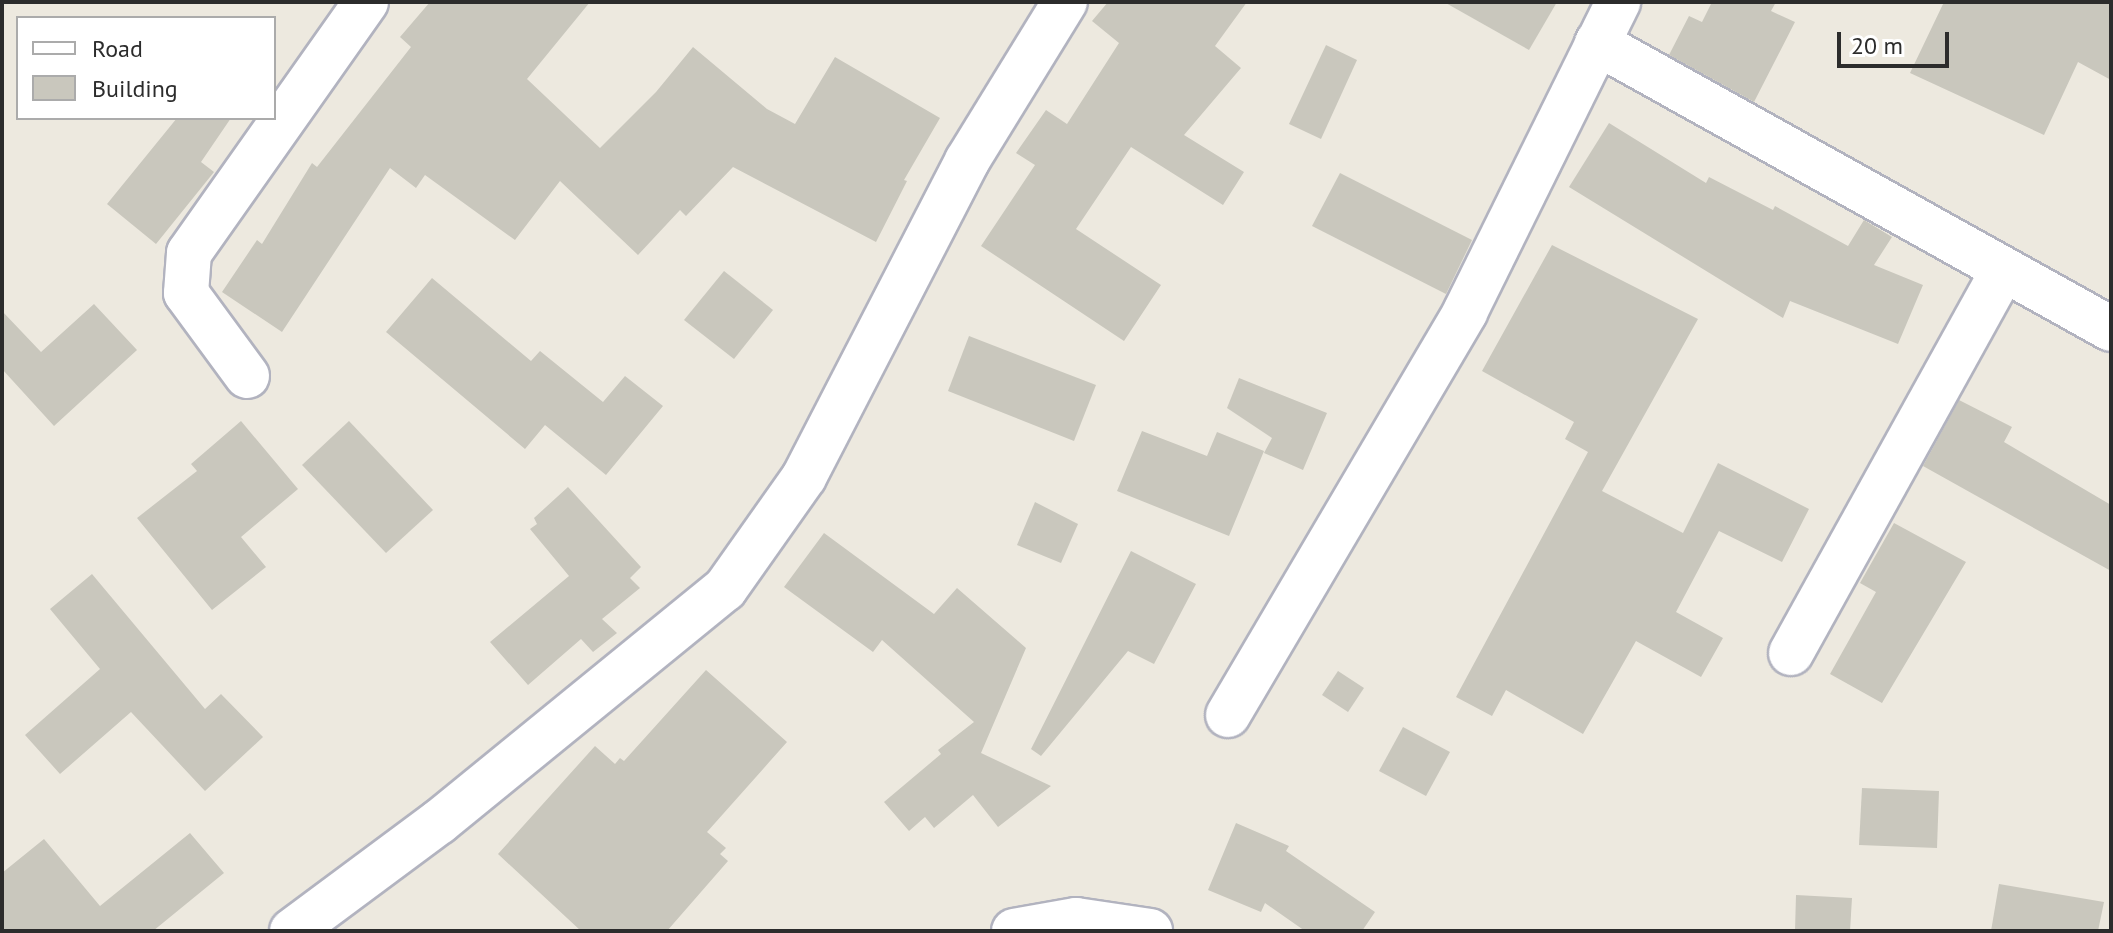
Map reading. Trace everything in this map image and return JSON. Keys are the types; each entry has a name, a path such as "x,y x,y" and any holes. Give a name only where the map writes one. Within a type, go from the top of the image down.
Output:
{"street":[{"path":"247,376 186,293 189,253 366,2"},
{"path":"292,931 439,822 725,589 804,477 967,161 1065,2"},
{"path":"1228,715 1465,312 1618,2"},
{"path":"1597,43 2111,329"},
{"path":"1791,653 2003,270"},
{"path":"1014,931 1076,920 1150,931"}],"building":[{"path":"430,2 590,2 527,79 600,148 656,92 693,47 767,109 795,124 835,57 940,118 904,180 907,181 876,242 733,167 686,216 680,210 638,255 560,181 515,240 425,175 416,188 390,168 282,332 222,292 257,240 262,244 312,163 317,167 411,47 400,37"},
{"path":"1108,2 1247,2 1215,46 1241,68 1184,135 1244,172 1223,205 1131,147 1076,229 1161,285 1124,341 981,246 1035,165 1016,153 1046,110 1067,124 1119,43 1092,21"},
{"path":"1444,2 1557,2 1529,50"},
{"path":"1712,2 1776,2 1771,11 1795,22 1754,102 1669,55 1689,16 1702,22"},
{"path":"1944,2 2111,2 2111,80 2078,62 2044,135 1910,73"},
{"path":"1326,45 1357,60 1321,139 1289,124"},
{"path":"175,120 230,120 201,162 214,172 156,244 107,204"},
{"path":"1609,123 1706,183 1709,177 1773,210 1775,206 1848,246 1864,220 1892,237 1874,265 1923,285 1898,344 1790,301 1783,318 1569,187"},
{"path":"1340,173 1472,240 1446,294 1312,226"},
{"path":"1552,245 1698,319 1602,491 1683,533 1718,463 1809,509 1782,562 1719,531 1676,612 1723,638 1701,677 1636,641 1583,734 1506,690 1492,716 1456,697 1588,452 1565,439 1574,422 1482,371"},
{"path":"724,271 773,310 734,359 684,320"},
{"path":"432,278 531,361 540,351 603,402 625,376 663,406 606,475 545,425 525,449 386,332"},
{"path":"94,304 137,350 54,426 2,369 2,311 41,352"},
{"path":"969,336 1096,385 1074,441 948,391"},
{"path":"1239,378 1327,413 1303,470 1264,453 1272,438 1227,408"},
{"path":"1959,400 2012,427 2004,442 2111,505 2111,571 1923,466"},
{"path":"241,421 298,489 241,537 266,567 212,610 137,518 197,471 191,464"},
{"path":"349,421 433,510 386,553 302,465"},
{"path":"1142,431 1207,456 1217,432 1264,451 1229,536 1117,491"},
{"path":"568,487 641,567 630,578 640,588 602,619 617,633 593,652 581,639 528,685 490,642 569,576 530,529 537,524 534,518"},
{"path":"1035,502 1078,524 1061,563 1017,545"},
{"path":"1894,523 1966,562 1882,703 1830,674 1876,592 1860,583"},
{"path":"824,533 934,614 957,588 1026,648 981,753 1051,786 998,827 973,795 934,828 925,817 909,831 884,802 941,754 938,750 974,722 882,640 873,652 784,587"},
{"path":"1131,551 1196,584 1154,664 1128,651 1041,756 1031,749"},
{"path":"92,574 205,709 221,694 263,737 205,791 131,712 60,774 25,735 100,669 50,609"},
{"path":"706,670 787,742 707,832 726,848 720,854 728,861 667,931 581,931 498,854 595,746 615,764 620,758 624,761"},
{"path":"1338,671 1364,688 1348,712 1322,695"},
{"path":"1403,727 1450,752 1426,796 1379,771"},
{"path":"1862,788 1939,791 1937,848 1859,845"},
{"path":"1236,823 1289,846 1286,851 1375,912 1362,931 1305,931 1265,903 1261,912 1208,890"},
{"path":"190,833 224,873 153,931 2,931 2,873 44,839 100,906"},
{"path":"1999,884 2104,902 2098,931 1991,931"},
{"path":"1796,895 1852,898 1850,931 1795,931"}]}
